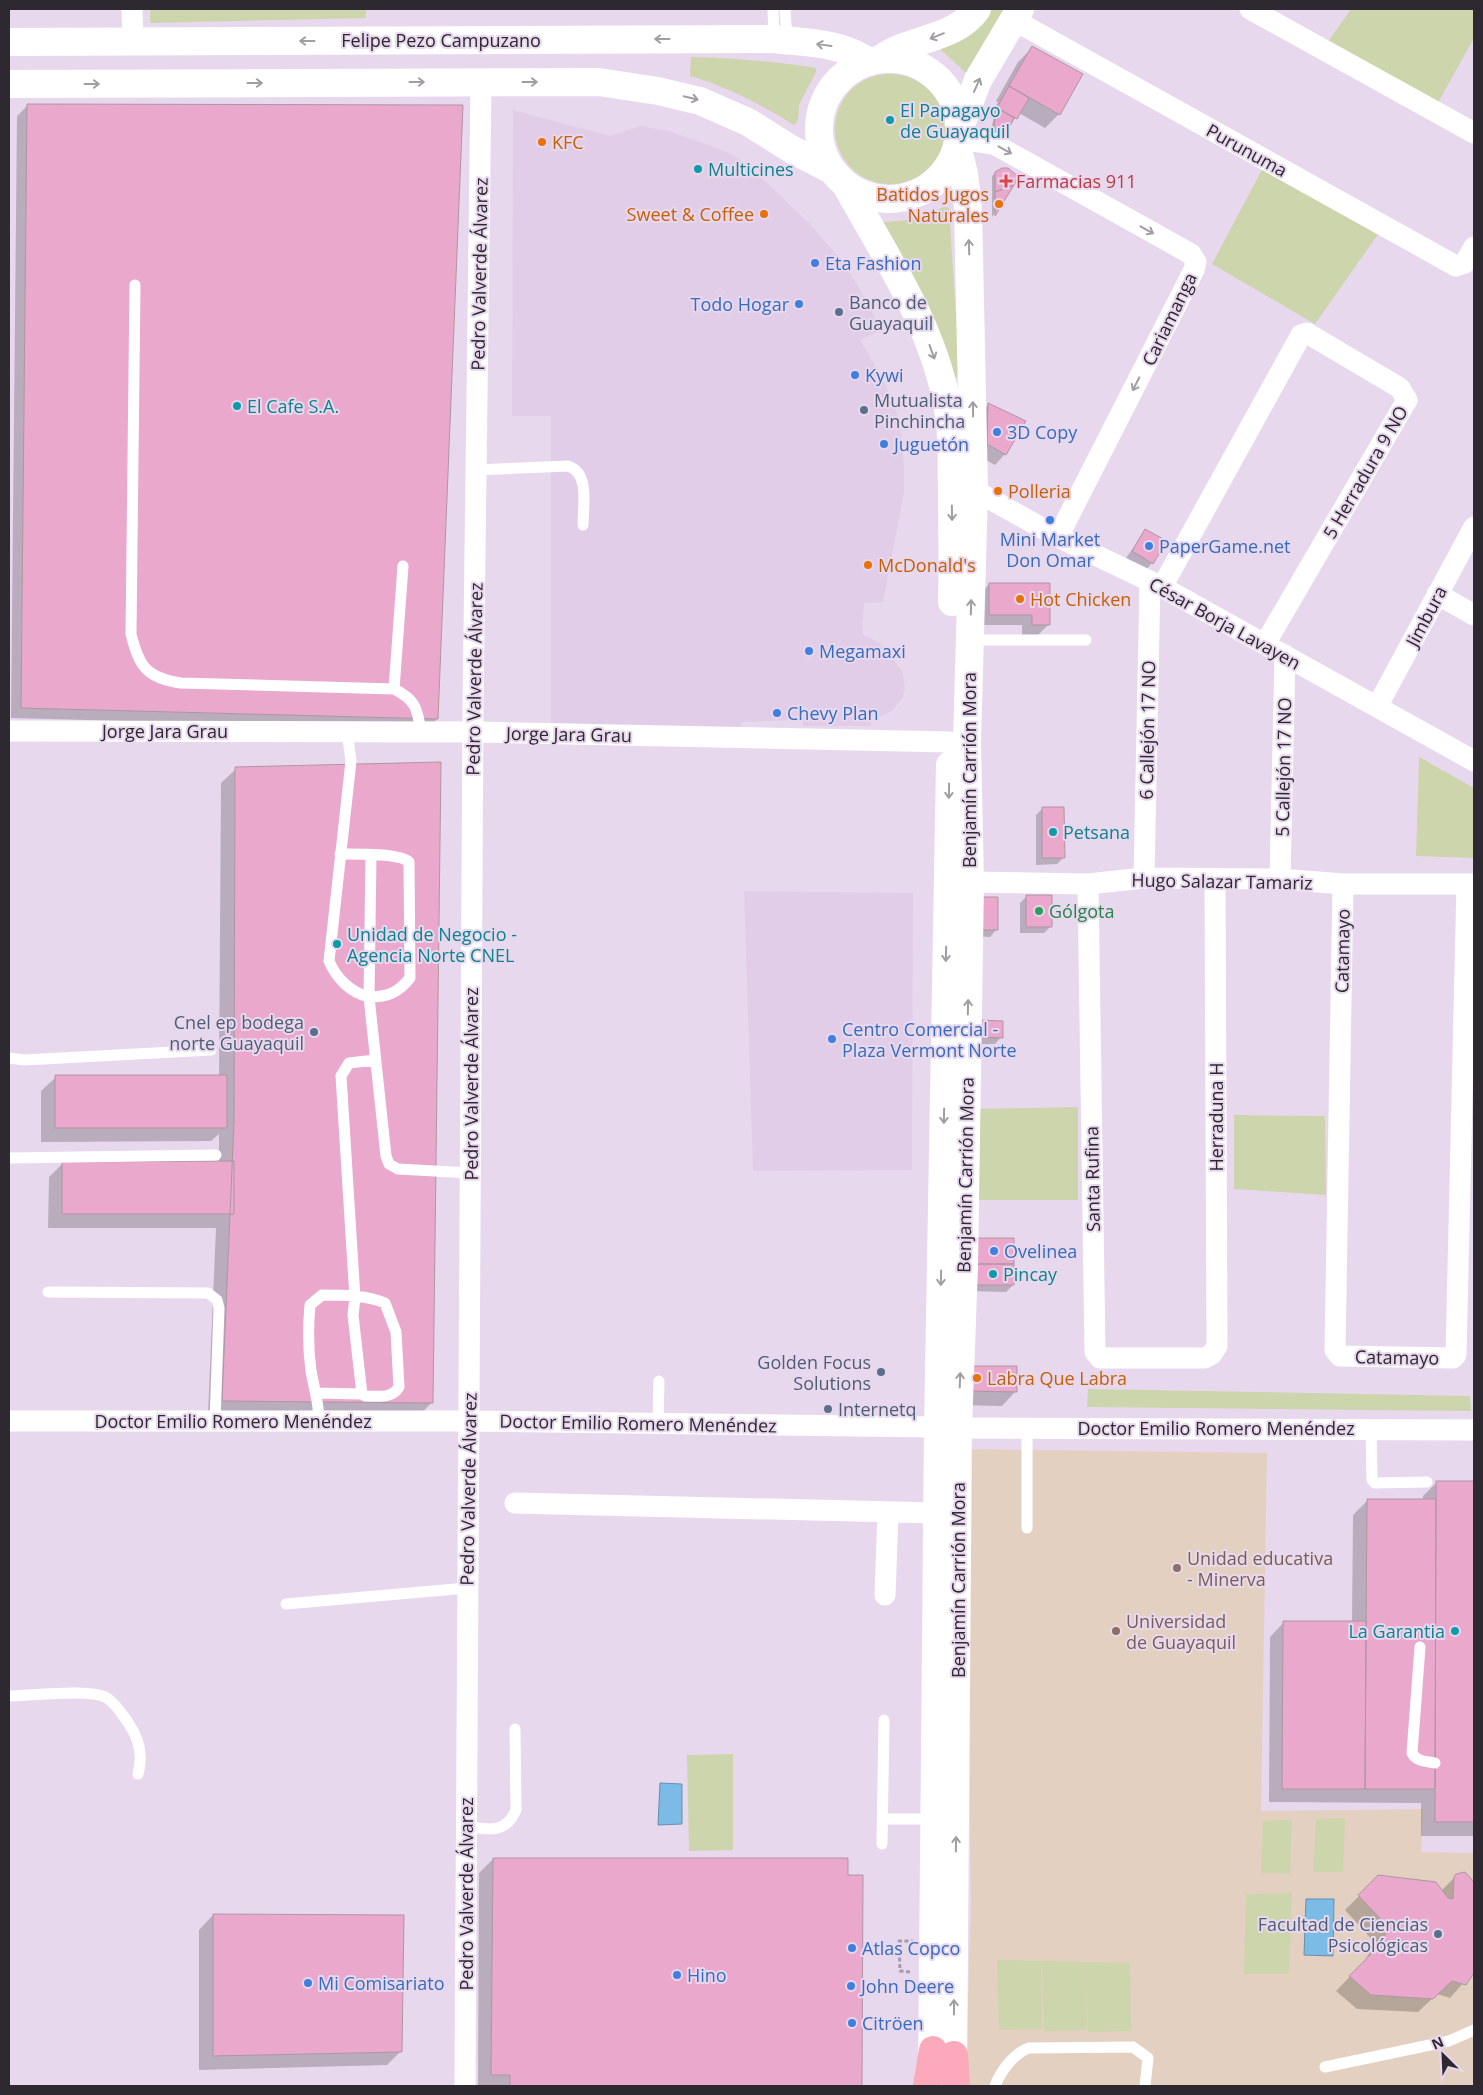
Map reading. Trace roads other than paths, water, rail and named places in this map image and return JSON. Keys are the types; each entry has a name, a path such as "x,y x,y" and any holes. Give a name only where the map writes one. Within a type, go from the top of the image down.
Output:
{"main road":[{"path":"838,177 821,149 819,134 822,106 833,86 849,72 904,46 931,39 953,29 977,9"},
{"path":"9,84 599,82 658,90 700,100 748,122 866,196 889,200 912,196 932,184 948,167 978,80 1017,14"},
{"name":"Felipe Pezo Campuzano","path":"9,42 780,40 843,47 875,61"},
{"path":"64,42 53,57 53,66 64,84"},
{"path":"875,61 901,60 920,66 936,77 949,92 957,110 958,138"},
{"name":"Benjamín Carrión Mora","path":"943,2053 935,1819 937,1513 948,1428 964,1266 970,882 968,743 974,490 968,208 958,138"},
{"name":"Benjamín Carrión Mora","path":"838,177 900,280 919,317 934,356 950,417 953,564 950,742 948,1428 943,2053 932,2086"},
{"path":"927,2086 943,2053"},
{"path":"943,2053 954,2086"}],"street":[{"path":"132,9 133,42"},
{"path":"1250,9 1474,133"},
{"name":"Purunuma","path":"1017,14 1456,266 1465,263 1474,247"},
{"name":"Pedro Valverde Álvarez","path":"465,2086 473,732 481,82"},
{"name":"Cariamanga","path":"958,138 994,144 1191,254 1196,262 1194,270 1058,536"},
{"name":"5 Herradura 9 NO","path":"1156,584 1302,335 1306,332 1400,388 1407,400 1265,644"},
{"name":"César Borja Lavayen","path":"974,490 1058,536 1156,584 1378,705 1474,761"},
{"name":"Jimbura","path":"1378,705 1474,527"},
{"name":"6 Callejón 17 NO","path":"1144,878 1156,584"},
{"path":"1437,594 1474,615"},
{"name":"5 Callejón 17 NO","path":"1280,879 1285,655"},
{"name":"Jorge Jara Grau","path":"9,731 421,731 950,742"},
{"name":"Hugo Salazar Tamariz","path":"970,882 1088,884 1144,878 1280,879 1343,884 1470,884"},
{"name":"Herraduna H","path":"1212,1354 1217,1346 1215,880"},
{"name":"Santa Rufina","path":"1088,884 1095,1352 1100,1358 1204,1358 1212,1354"},
{"name":"Catamayo","path":"1343,884 1334,1350 1340,1356 1453,1358 1456,1355 1470,884"},
{"name":"Doctor Emilio Romero Menéndez","path":"9,1421 469,1421 948,1428 1370,1428 1474,1430"},
{"path":"515,1503 937,1513"},
{"path":"885,1595 888,1512"}],"lane":[{"path":"772,9 780,40"},
{"path":"780,40 785,9"},
{"path":"135,285 131,634 137,659 148,671 164,681 181,683 394,689 408,696 417,710 421,731"},
{"path":"476,470 568,466 576,468 582,476 583,525"},
{"path":"394,689 403,566"},
{"path":"970,640 1086,640"},
{"path":"340,854 397,857 409,862 410,978 401,989 390,995 369,998 358,995 339,978 330,961 340,854 351,761 347,731"},
{"path":"371,855 369,998 386,1156 389,1164 398,1169 470,1173"},
{"path":"9,1058 24,1060 212,1050"},
{"path":"362,1394 353,1315 355,1298 341,1076 348,1063 375,1060"},
{"path":"9,1158 216,1155"},
{"path":"48,1292 208,1293 216,1300 219,1308 216,1421"},
{"path":"316,1393 381,1396 396,1392 400,1381 396,1332 385,1303 371,1297 322,1296 310,1305 308,1328 310,1363 316,1393 319,1403 318,1421"},
{"path":"658,1423 659,1381"},
{"path":"1027,1428 1027,1528"},
{"path":"1370,1428 1372,1480 1375,1483 1427,1482"},
{"path":"286,1604 467,1588"},
{"path":"1420,1647 1412,1753 1415,1758 1435,1763"},
{"path":"9,1696 93,1692 107,1698 122,1713 136,1735 142,1759 138,1774"},
{"path":"882,1844 884,1720"},
{"path":"466,1826 484,1829 502,1828 511,1821 516,1810 515,1729"},
{"path":"883,1819 935,1819"},
{"path":"1325,2067 1449,2041 1474,2030"},
{"path":"995,2086 999,2077 1016,2056 1029,2048 1133,2047 1142,2051 1148,2058 1145,2086"}],"water":[{"path":"660,1783 682,1784 682,1824 658,1825"},
{"path":"1306,1899 1334,1899 1333,1956 1304,1955"}],"place":[{"name":"El Papagayo de Guayaquil","path":"890,120"},
{"name":"KFC","path":"542,142"},
{"name":"Multicines","path":"698,169"},
{"name":"Farmacias 911","path":"1006,181"},
{"name":"Batidos Jugos Naturales","path":"999,204"},
{"name":"Sweet & Coffee","path":"764,214"},
{"name":"Eta Fashion","path":"815,263"},
{"name":"Todo Hogar","path":"799,304"},
{"name":"Banco de Guayaquil","path":"839,312"},
{"name":"Kywi","path":"855,375"},
{"name":"El Cafe S.A.","path":"237,406"},
{"name":"Mutualista Pinchincha","path":"864,410"},
{"name":"3D Copy","path":"997,432"},
{"name":"Juguetón","path":"884,444"},
{"name":"Polleria","path":"998,491"},
{"name":"Mini Market Don Omar","path":"1050,520"},
{"name":"PaperGame.net","path":"1149,546"},
{"name":"McDonald's","path":"868,565"},
{"name":"Hot Chicken","path":"1020,599"},
{"name":"Megamaxi","path":"809,651"},
{"name":"Chevy Plan","path":"777,713"},
{"name":"Petsana","path":"1053,832"},
{"name":"Gólgota","path":"1039,911"},
{"name":"Unidad de Negocio - Agencia Norte CNEL","path":"337,944"},
{"name":"Cnel ep bodega norte Guayaquil","path":"314,1032"},
{"name":"Centro Comercial - Plaza Vermont Norte","path":"832,1039"},
{"name":"Ovelinea","path":"994,1251"},
{"name":"Pincay","path":"993,1274"},
{"name":"Golden Focus Solutions","path":"881,1372"},
{"name":"Labra Que Labra","path":"977,1378"},
{"name":"Internetq","path":"828,1409"},
{"name":"Unidad educativa - Minerva","path":"1177,1568"},
{"name":"Universidad de Guayaquil","path":"1116,1631"},
{"name":"La Garantia","path":"1455,1631"},
{"name":"Facultad de Ciencias Psicológicas","path":"1438,1934"},
{"name":"Atlas Copco","path":"852,1948"},
{"name":"Hino","path":"677,1975"},
{"name":"Mi Comisariato","path":"308,1983"},
{"name":"John Deere","path":"851,1986"},
{"name":"Citröen","path":"852,2023"}]}
